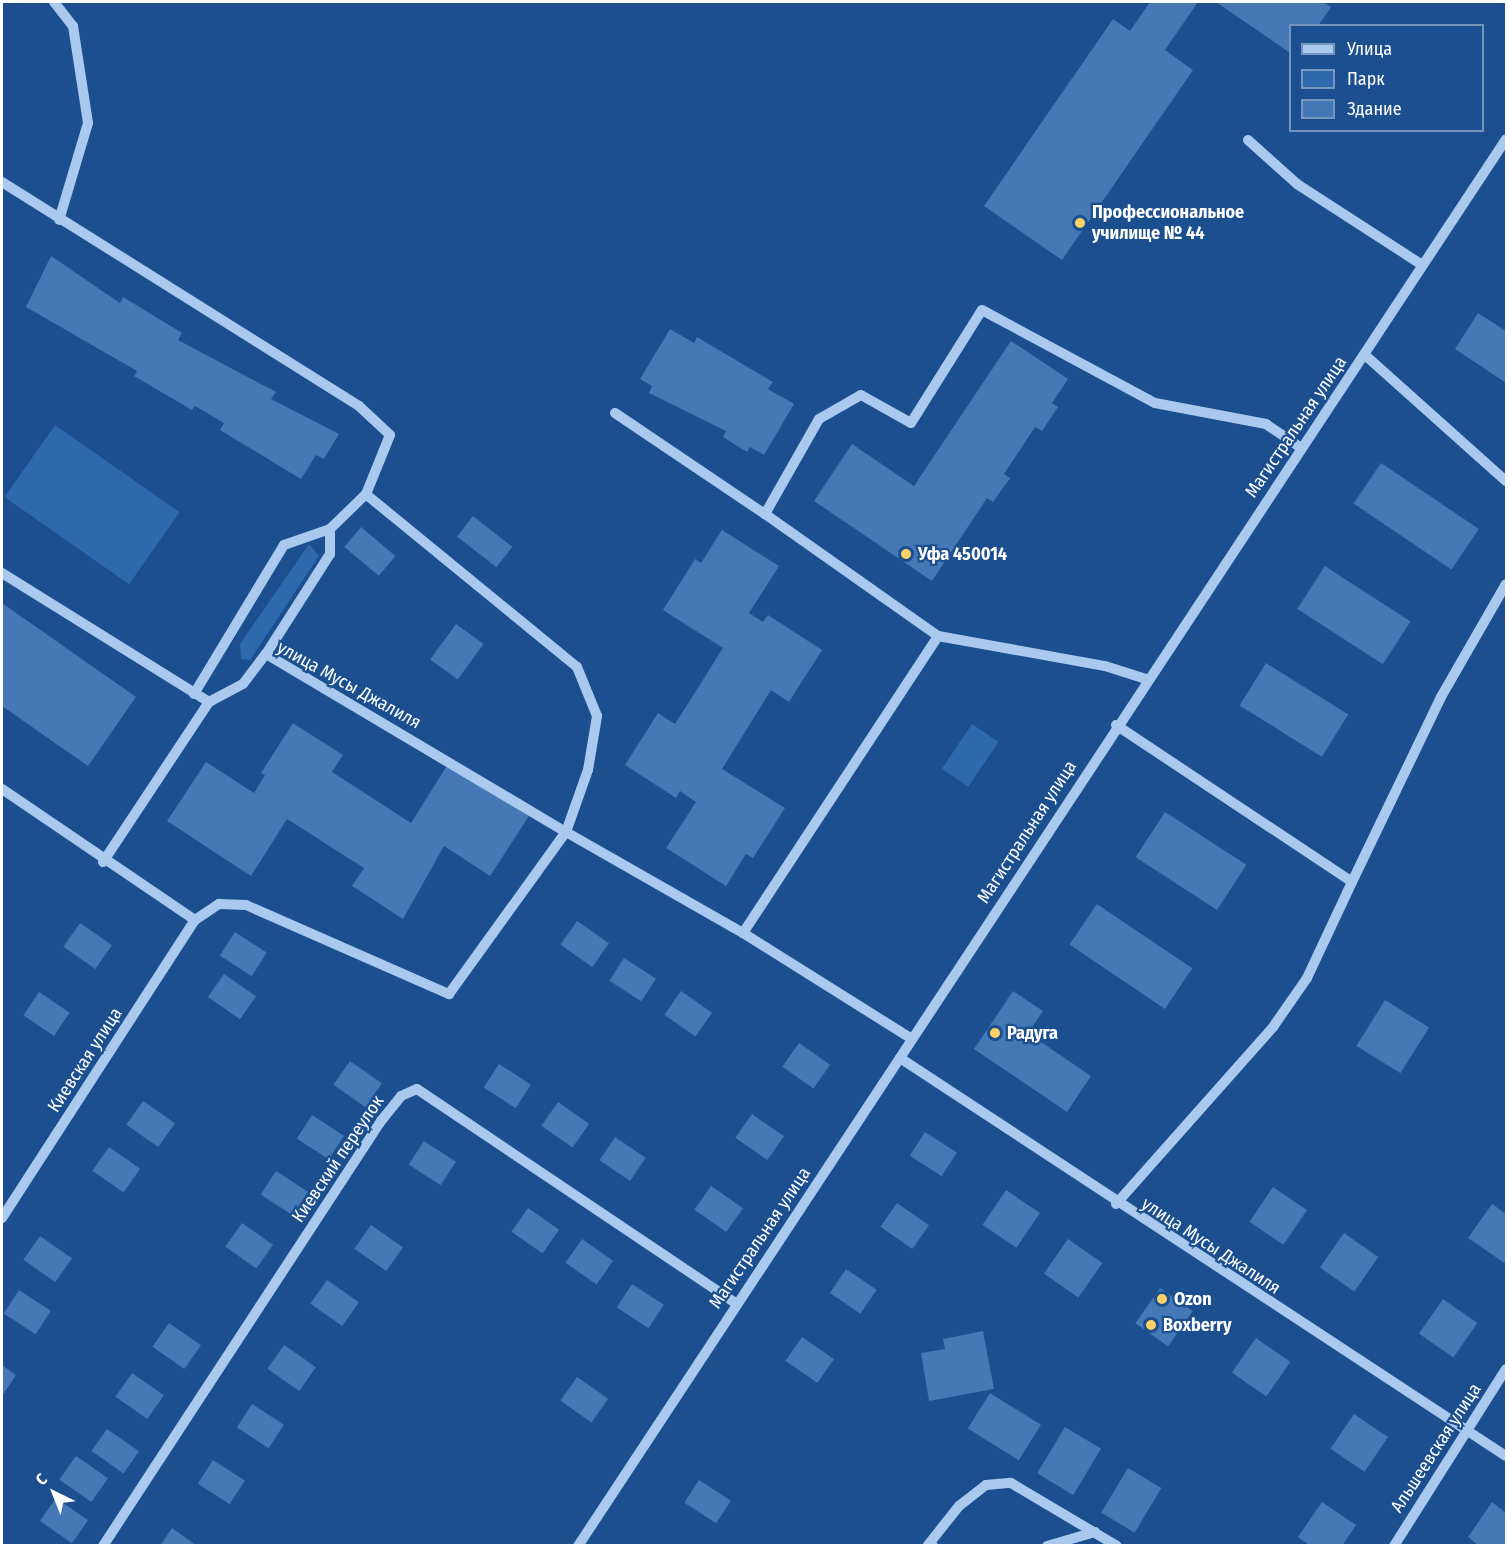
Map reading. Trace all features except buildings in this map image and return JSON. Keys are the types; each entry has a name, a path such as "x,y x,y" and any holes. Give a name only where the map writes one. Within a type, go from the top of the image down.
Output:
{"street":[{"path":"54,2 74,26 88,123 59,220"},
{"name":"Магистральная улица","path":"578,1545 735,1303 900,1058 1146,679 1365,355 1506,139"},
{"path":"1248,140 1297,184 1422,265"},
{"path":"2,182 59,220 358,406 390,435 366,494 330,529 284,545 194,694"},
{"path":"765,514 819,419 861,395 911,423 982,310 1155,403 1266,424 1301,448"},
{"path":"1365,355 1506,481"},
{"path":"615,413 765,514 938,636 1105,666 1146,679"},
{"path":"2,789 103,862 195,920 219,904 246,905 449,994 566,832 588,770 597,716 577,667 366,494"},
{"path":"266,654 330,554 330,529"},
{"path":"2,573 209,702"},
{"path":"1116,1204 1274,1027 1307,978 1441,696 1506,584"},
{"path":"743,933 938,636"},
{"name":"улица Мусы Джалиля","path":"103,862 209,702 243,684 266,654 566,832 743,933 912,1039"},
{"path":"1116,725 1352,882"},
{"name":"Киевская улица","path":"2,1218 195,920"},
{"name":"улица Мусы Джалиля","path":"900,1058 1116,1204 1506,1456"},
{"name":"Киевский переулок","path":"102,1545 381,1121 409,1093 417,1089 735,1303"},
{"name":"Альшеевская улица","path":"1394,1545 1506,1369"},
{"path":"928,1545 959,1506 986,1485 1011,1483 1117,1545"},
{"path":"1047,1545 1095,1532"},
{"path":"928,1545 933,1545"}],"green space":[{"path":"55,425 180,512 129,584 5,497"},
{"path":"309,544 319,556 250,660 241,659 240,644"},
{"path":"972,724 999,742 968,787 942,769"}],"place":[{"name":"Профессиональное училище № 44","path":"1080,223"},
{"name":"Уфа 450014","path":"906,554"},
{"name":"Радуга","path":"995,1033"},
{"name":"Ozon","path":"1162,1299"},
{"name":"Boxberry","path":"1151,1325"}]}
